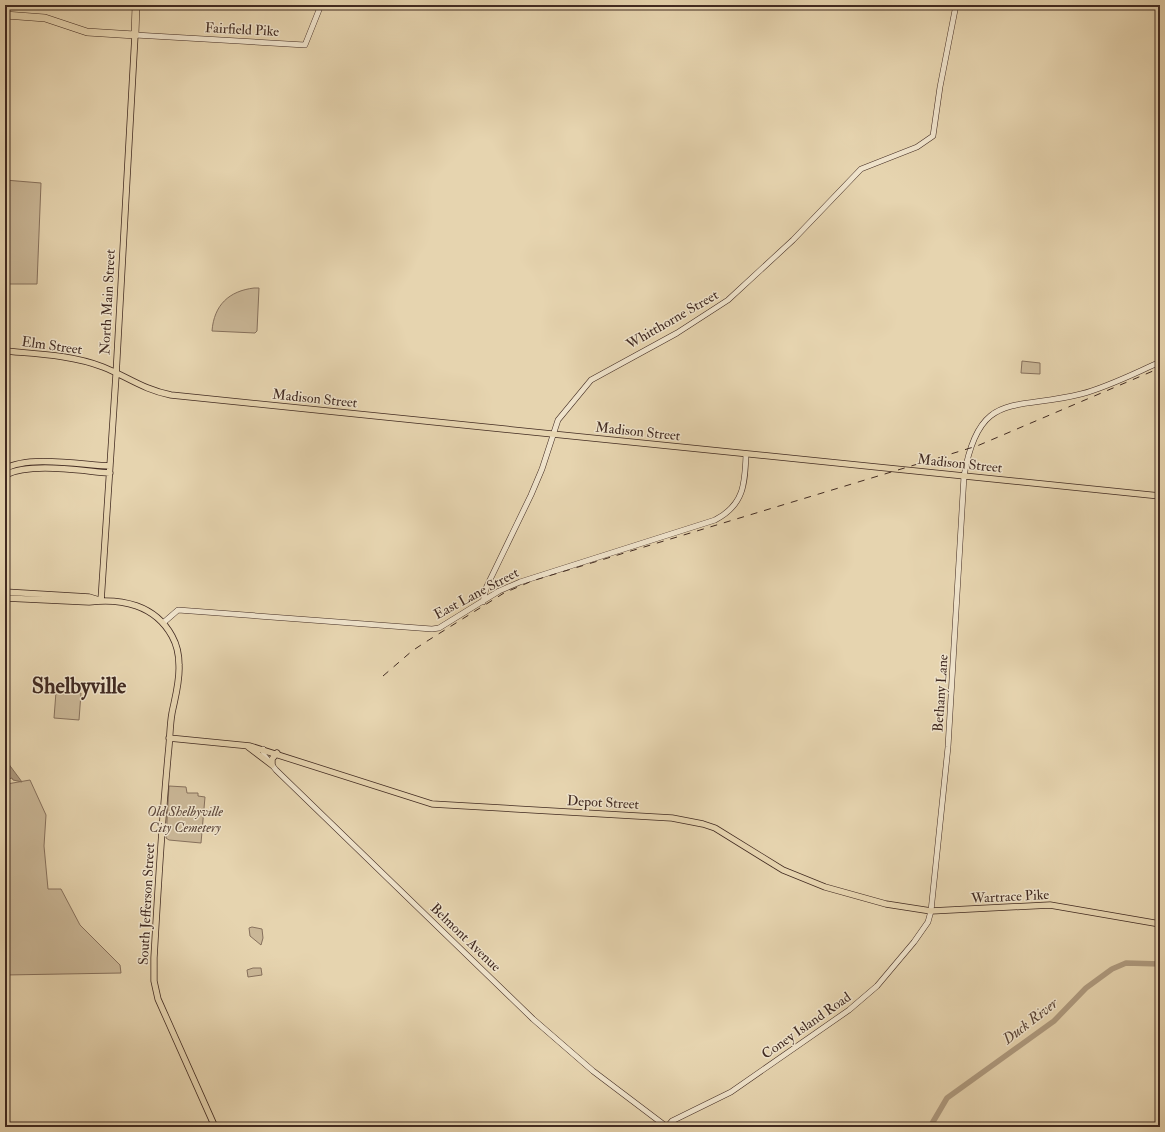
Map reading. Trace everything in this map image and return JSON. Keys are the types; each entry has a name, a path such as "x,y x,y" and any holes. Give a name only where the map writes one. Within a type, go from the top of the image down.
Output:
{"highway":[{"name":"North Main Street","path":"135,35 136,5"},
{"path":"5,15 45,18 87,32 135,35"}],"main road":[{"name":"North Main Street","path":"101,601 116,375 135,35"},
{"name":"Elm Street","path":"5,351 72,359 104,367 116,375"},
{"name":"Madison Street","path":"116,375 155,392 171,395 1160,496"},
{"path":"5,469 15,464 31,462 110,469"},
{"path":"5,475 18,470 37,468 110,469"},
{"path":"5,592 87,596 101,601"},
{"path":"5,598 89,602 101,601 139,605 151,612 163,623"},
{"name":"South Jefferson Street","path":"163,623 173,637 180,667 169,738 154,958 154,980 158,999 215,1127"},
{"name":"Depot Street","path":"169,738 245,745 263,749 432,804 672,818 703,824 727,834 783,870 825,887 886,904 931,911"},
{"path":"245,745 272,765"},
{"path":"272,765 272,759 277,753"},
{"name":"Wartrace Pike","path":"931,911 1050,905 1160,924"}],"street":[{"name":"Fairfield Pike","path":"135,35 305,45 321,5"},
{"name":"Whitthorne Street","path":"483,602 486,588 542,469 558,420 590,380 604,370 677,333 728,300 793,240 861,169 917,147 933,136 937,118 940,87 956,5"},
{"path":"964,476 971,445 976,432 984,421 994,412 1011,405 1084,394 1160,362"},
{"name":"East Lane Street","path":"163,623 178,610 432,629 439,628 499,591 540,574 715,520 723,516 739,500 743,486 746,454"},
{"name":"Bethany Lane","path":"931,911 950,713 964,476"},
{"name":"Belmont Avenue","path":"263,749 264,755 272,765 534,1019 593,1071 667,1127"},
{"name":"Coney Island Road","path":"667,1127 672,1121 731,1092 849,1010 877,986 914,942 928,922 931,911"}],"green space":[{"path":"5,180 41,183 37,284 5,284"},
{"path":"259,288 257,331 255,333 212,331 216,314 224,301 237,292"},
{"path":"1022,361 1040,363 1040,374 1021,373"},
{"path":"56,692 81,693 79,720 54,718"},
{"path":"30,780 46,815 44,846 48,889 61,889 80,925 120,965 121,973 5,975 5,838 9,812 7,784"},
{"name":"Old Shelbyville City Cemetery","path":"169,786 186,787 187,793 198,793 198,796 205,797 201,843 169,840 166,838"},
{"path":"252,927 262,929 263,938 261,945 250,936 249,928"},
{"path":"261,968 262,975 248,977 247,970"}],"shaded area":[{"path":"5,759 22,782 13,780 12,778 6,780 7,784 5,785"},
{"path":"7,784 9,811 5,838 5,785"}],"waterway":[{"name":"Duck River","path":"930,1127 947,1098 1054,1021 1086,988 1112,969 1126,963 1160,964"}],"railway":[{"path":"383,676 412,651 424,643 504,593 532,581 977,446 1160,368"}],"district":[{"name":"Shelbyville","path":"79,685"}]}
